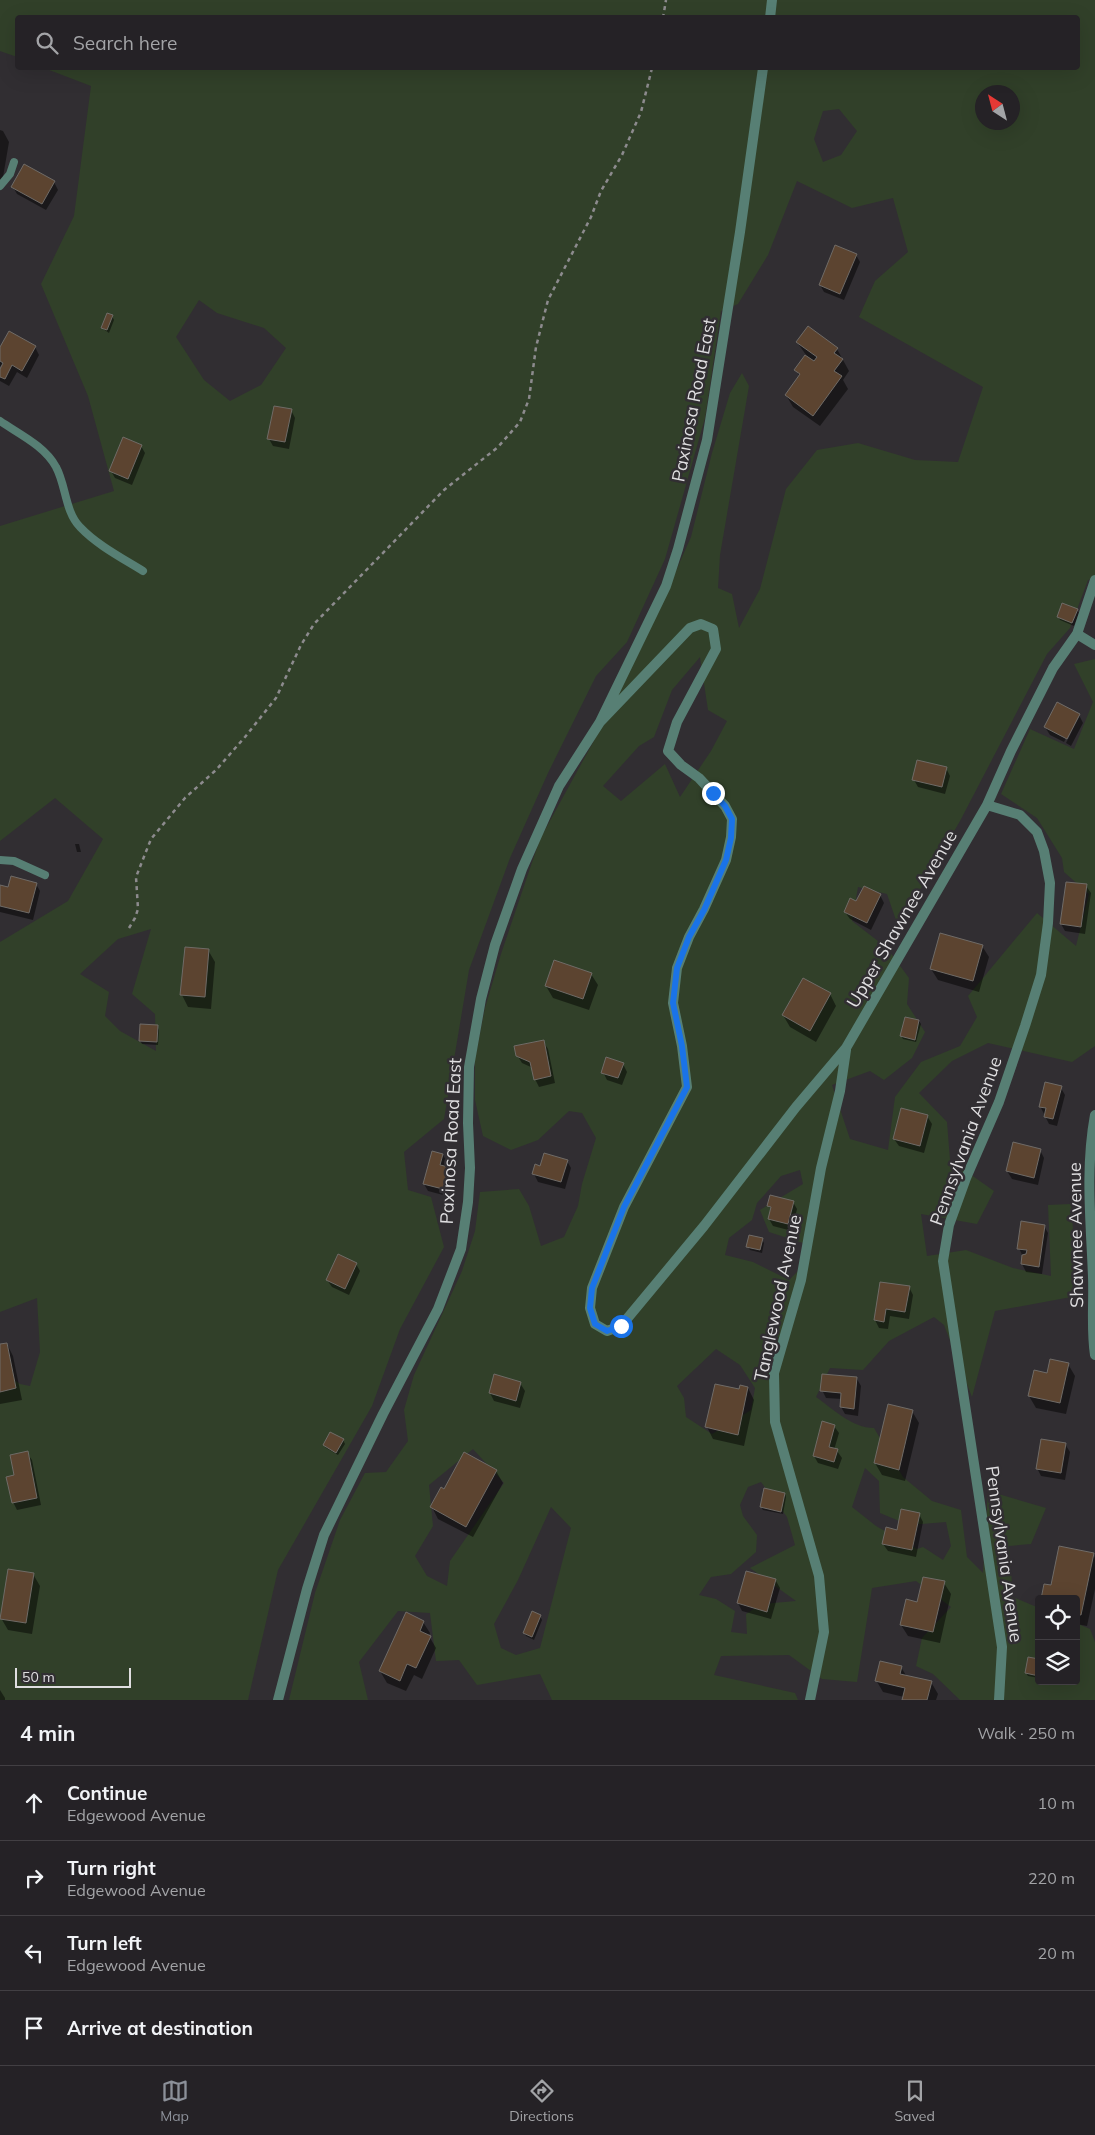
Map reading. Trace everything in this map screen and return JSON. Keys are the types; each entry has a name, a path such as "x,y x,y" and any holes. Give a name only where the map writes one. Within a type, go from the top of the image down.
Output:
{"street":[{"path":"770,15 772,0"},
{"name":"Paxinosa Road East","path":"278,1700 307,1589 324,1535 383,1414 438,1309 461,1249 468,1202 470,1168 468,1123 469,1067 481,998 495,945 522,869 559,786 600,722 666,586 678,549 707,440 740,232 763,70"},
{"name":"Upper Shawnee Avenue","path":"724,1200 796,1107 846,1048 987,805 1011,751 1053,668 1078,634 1095,580"},
{"name":"Paxinosa Road East","path":"600,722 690,628 701,624 713,629 716,649 677,722 668,751 681,765 699,778 725,806 732,819 731,838 726,860 704,910 689,937 677,968 673,1003 682,1046 687,1087 624,1207 592,1288 590,1308 595,1324 607,1331 621,1326 724,1200"},
{"path":"1078,634 1095,645"},
{"name":"Pennsylvania Avenue","path":"987,805 1020,815 1037,832 1044,851 1050,883 1048,923 1041,975 999,1102 966,1178 950,1224 943,1261 1002,1647 999,1700"},
{"name":"Tanglewood Avenue","path":"810,1700 824,1632 820,1584 775,1422 774,1373 801,1280 821,1168 840,1091 846,1048"},
{"name":"Shawnee Avenue","path":"1095,1115 1092,1130 1088,1202 1094,1276 1095,1355"}],"lane":[{"path":"0,186 10,174 14,162"},
{"path":"0,421 42,449 51,459 57,468 74,518 79,526 108,549 143,571"},
{"path":"0,860 14,860 45,875"}],"path":[{"path":"664,15 666,0"},
{"path":"129,928 136,918 138,909 136,877 151,840 180,805 216,770 276,698 301,645 314,624 444,490 498,447 520,422 529,399 536,347 548,300 591,217 601,190 622,155 641,112 652,70"}],"green space":[{"path":"0,0 1095,0 1095,578 1088,580 1070,628 1047,654 960,821 911,905 897,923 887,894 858,887 852,921 887,948 909,978 907,1004 925,1032 912,1058 884,1080 870,1071 832,1085 850,1139 888,1150 895,1097 921,1062 960,1046 977,1017 968,996 1037,913 1076,946 1089,894 1064,872 1062,858 1037,818 1001,794 1030,729 1074,749 1093,702 1074,664 1095,659 1095,1046 1072,1062 988,1043 952,1061 919,1093 947,1122 950,1160 994,1191 977,1224 921,1214 927,1256 966,1250 1013,1268 1051,1276 1048,1205 1071,1204 1076,1267 1071,1297 995,1311 972,1397 944,1325 934,1317 889,1341 863,1370 830,1368 816,1397 850,1421 858,1425 874,1428 903,1477 932,1501 961,1510 967,1557 983,1573 988,1491 1046,1508 1031,1544 1009,1546 1013,1597 1035,1606 1035,1685 1080,1685 1080,1625 1090,1629 1095,1642 1095,1700 960,1700 933,1674 916,1666 922,1638 951,1607 916,1581 872,1588 857,1682 822,1679 789,1655 721,1656 714,1675 795,1693 798,1700 552,1700 540,1674 477,1685 459,1660 436,1661 430,1613 398,1611 359,1662 368,1700 289,1700 315,1593 340,1520 365,1473 386,1472 408,1441 404,1410 414,1375 462,1271 475,1231 480,1192 519,1189 529,1206 541,1246 564,1237 578,1206 582,1184 596,1138 582,1113 569,1111 538,1140 511,1150 483,1136 475,1100 475,1059 485,1008 540,839 601,728 650,629 691,537 712,453 730,393 742,373 749,386 720,555 718,588 732,594 739,628 760,589 786,489 817,450 858,443 915,460 958,462 983,387 859,317 875,281 908,252 893,198 852,208 797,181 768,255 738,304 721,311 705,418 665,559 627,642 596,676 548,773 510,858 469,970 444,1119 404,1152 408,1190 431,1197 444,1247 400,1329 372,1406 278,1570 248,1700 0,1700 0,1370 20,1384 30,1386 40,1352 37,1298 0,1312 0,942 68,901 103,839 55,798 0,841 0,526 114,491 88,396 41,284 74,216 91,86 49,70 1080,70 1080,15 15,15 15,56 0,51","holes":["839,109 857,131 841,155 823,162 814,139 823,111","199,300 217,313 264,328 286,348 261,385 230,401 204,380 176,337","700,657 708,710 727,721 711,751 680,797 665,764 621,801 603,786 639,746 654,737 672,690","151,929 132,994 155,1014 156,1051 120,1031 105,1016 109,992 80,974 118,939","800,1170 803,1184 760,1210 769,1232 803,1243 807,1262 789,1280 753,1262 725,1255 729,1238 752,1220 757,1203 781,1176","716,1349 740,1365 755,1388 751,1410 712,1434 686,1417 684,1398 677,1386","473,1449 504,1483 450,1561 447,1586 427,1576 415,1556 433,1526 429,1485","865,1468 879,1481 880,1513 909,1525 946,1522 951,1546 943,1560 923,1547 917,1549 876,1526 852,1507","761,1482 787,1517 795,1545 750,1568 796,1601 761,1604 746,1614 747,1634 731,1632 735,1611 716,1599 699,1595 711,1577 731,1574 756,1552 757,1535 743,1516 740,1505 748,1487","551,1507 571,1528 540,1648 516,1655 501,1648 494,1624 518,1580"]}],"building":[{"path":"24,164 55,181 42,204 11,187"},
{"path":"835,245 857,254 840,294 819,285"},
{"path":"107,313 113,315 107,330 101,328"},
{"path":"808,326 838,348 834,353 843,359 834,371 842,376 813,416 785,395 800,374 794,370 805,355 814,361 817,357 796,342"},
{"path":"9,331 36,346 22,371 12,365 5,379 0,377 0,369 3,363 0,361 0,347"},
{"path":"274,406 292,409 285,442 267,439"},
{"path":"123,437 142,445 128,479 109,471"},
{"path":"1062,603 1078,609 1072,623 1057,617"},
{"path":"1057,702 1080,714 1067,739 1044,727"},
{"path":"917,760 947,767 942,787 912,780"},
{"path":"11,876 37,883 29,913 0,906 0,885 8,887"},
{"path":"1066,882 1087,884 1081,927 1060,924"},
{"path":"864,886 881,894 867,923 844,912 850,898 856,901"},
{"path":"940,933 983,945 973,981 930,969"},
{"path":"185,947 209,949 205,997 180,995"},
{"path":"554,960 592,973 583,999 545,986"},
{"path":"803,978 831,993 810,1031 782,1015"},
{"path":"905,1017 919,1020 915,1040 900,1036"},
{"path":"140,1024 158,1025 157,1042 139,1041"},
{"path":"544,1040 551,1076 534,1080 530,1062 516,1056 514,1046"},
{"path":"606,1057 624,1063 618,1078 601,1073"},
{"path":"1045,1082 1062,1086 1053,1119 1044,1117 1046,1108 1039,1107"},
{"path":"901,1108 928,1115 920,1146 893,1139"},
{"path":"1013,1142 1041,1149 1034,1178 1006,1171"},
{"path":"432,1151 443,1154 440,1165 449,1167 443,1189 423,1184"},
{"path":"544,1153 568,1160 561,1182 532,1174 535,1164 540,1166"},
{"path":"770,1195 794,1201 788,1224 768,1219 771,1207 767,1206"},
{"path":"1021,1221 1045,1225 1039,1267 1021,1264 1022,1255 1026,1254 1027,1250 1017,1249"},
{"path":"749,1235 763,1238 760,1250 746,1247"},
{"path":"338,1254 357,1263 345,1289 326,1280"},
{"path":"880,1282 910,1286 905,1312 886,1309 884,1322 874,1320"},
{"path":"7,1343 16,1388 0,1392 0,1344"},
{"path":"1050,1359 1069,1363 1060,1403 1028,1396 1034,1370 1047,1373"},
{"path":"494,1374 521,1382 516,1401 489,1393"},
{"path":"822,1374 857,1377 854,1409 840,1407 841,1393 820,1391"},
{"path":"715,1384 739,1389 740,1385 748,1387 738,1435 705,1427"},
{"path":"888,1404 913,1410 899,1470 874,1463"},
{"path":"822,1421 835,1425 829,1447 838,1449 834,1462 813,1456"},
{"path":"330,1432 344,1439 336,1453 323,1445"},
{"path":"1041,1439 1066,1443 1061,1473 1036,1469"},
{"path":"28,1451 37,1498 12,1503 6,1477 14,1475 10,1455"},
{"path":"464,1452 497,1470 466,1527 430,1507 441,1487 444,1489"},
{"path":"764,1488 785,1493 781,1512 760,1507"},
{"path":"901,1509 920,1513 912,1550 882,1544 886,1527 897,1530"},
{"path":"1059,1546 1094,1553 1081,1615 1080,1595 1042,1595 1044,1584 1051,1585"},
{"path":"8,1569 34,1573 26,1623 0,1619"},
{"path":"746,1571 776,1579 767,1612 737,1603"},
{"path":"923,1577 945,1581 933,1632 900,1625 906,1599 917,1602"},
{"path":"532,1611 541,1615 532,1637 523,1633"},
{"path":"406,1612 424,1621 420,1631 431,1636 416,1668 407,1664 400,1681 379,1671"},
{"path":"1028,1657 1035,1658 1035,1675 1025,1673"},
{"path":"880,1661 902,1666 900,1674 932,1681 927,1700 902,1700 905,1688 875,1681"}],"route":[{"path":"621,1326 607,1331 595,1324 590,1308 592,1288 624,1207 687,1087 682,1046 673,1003 677,968 689,937 704,910 726,860 731,838 732,819 725,806 713,793"}]}
